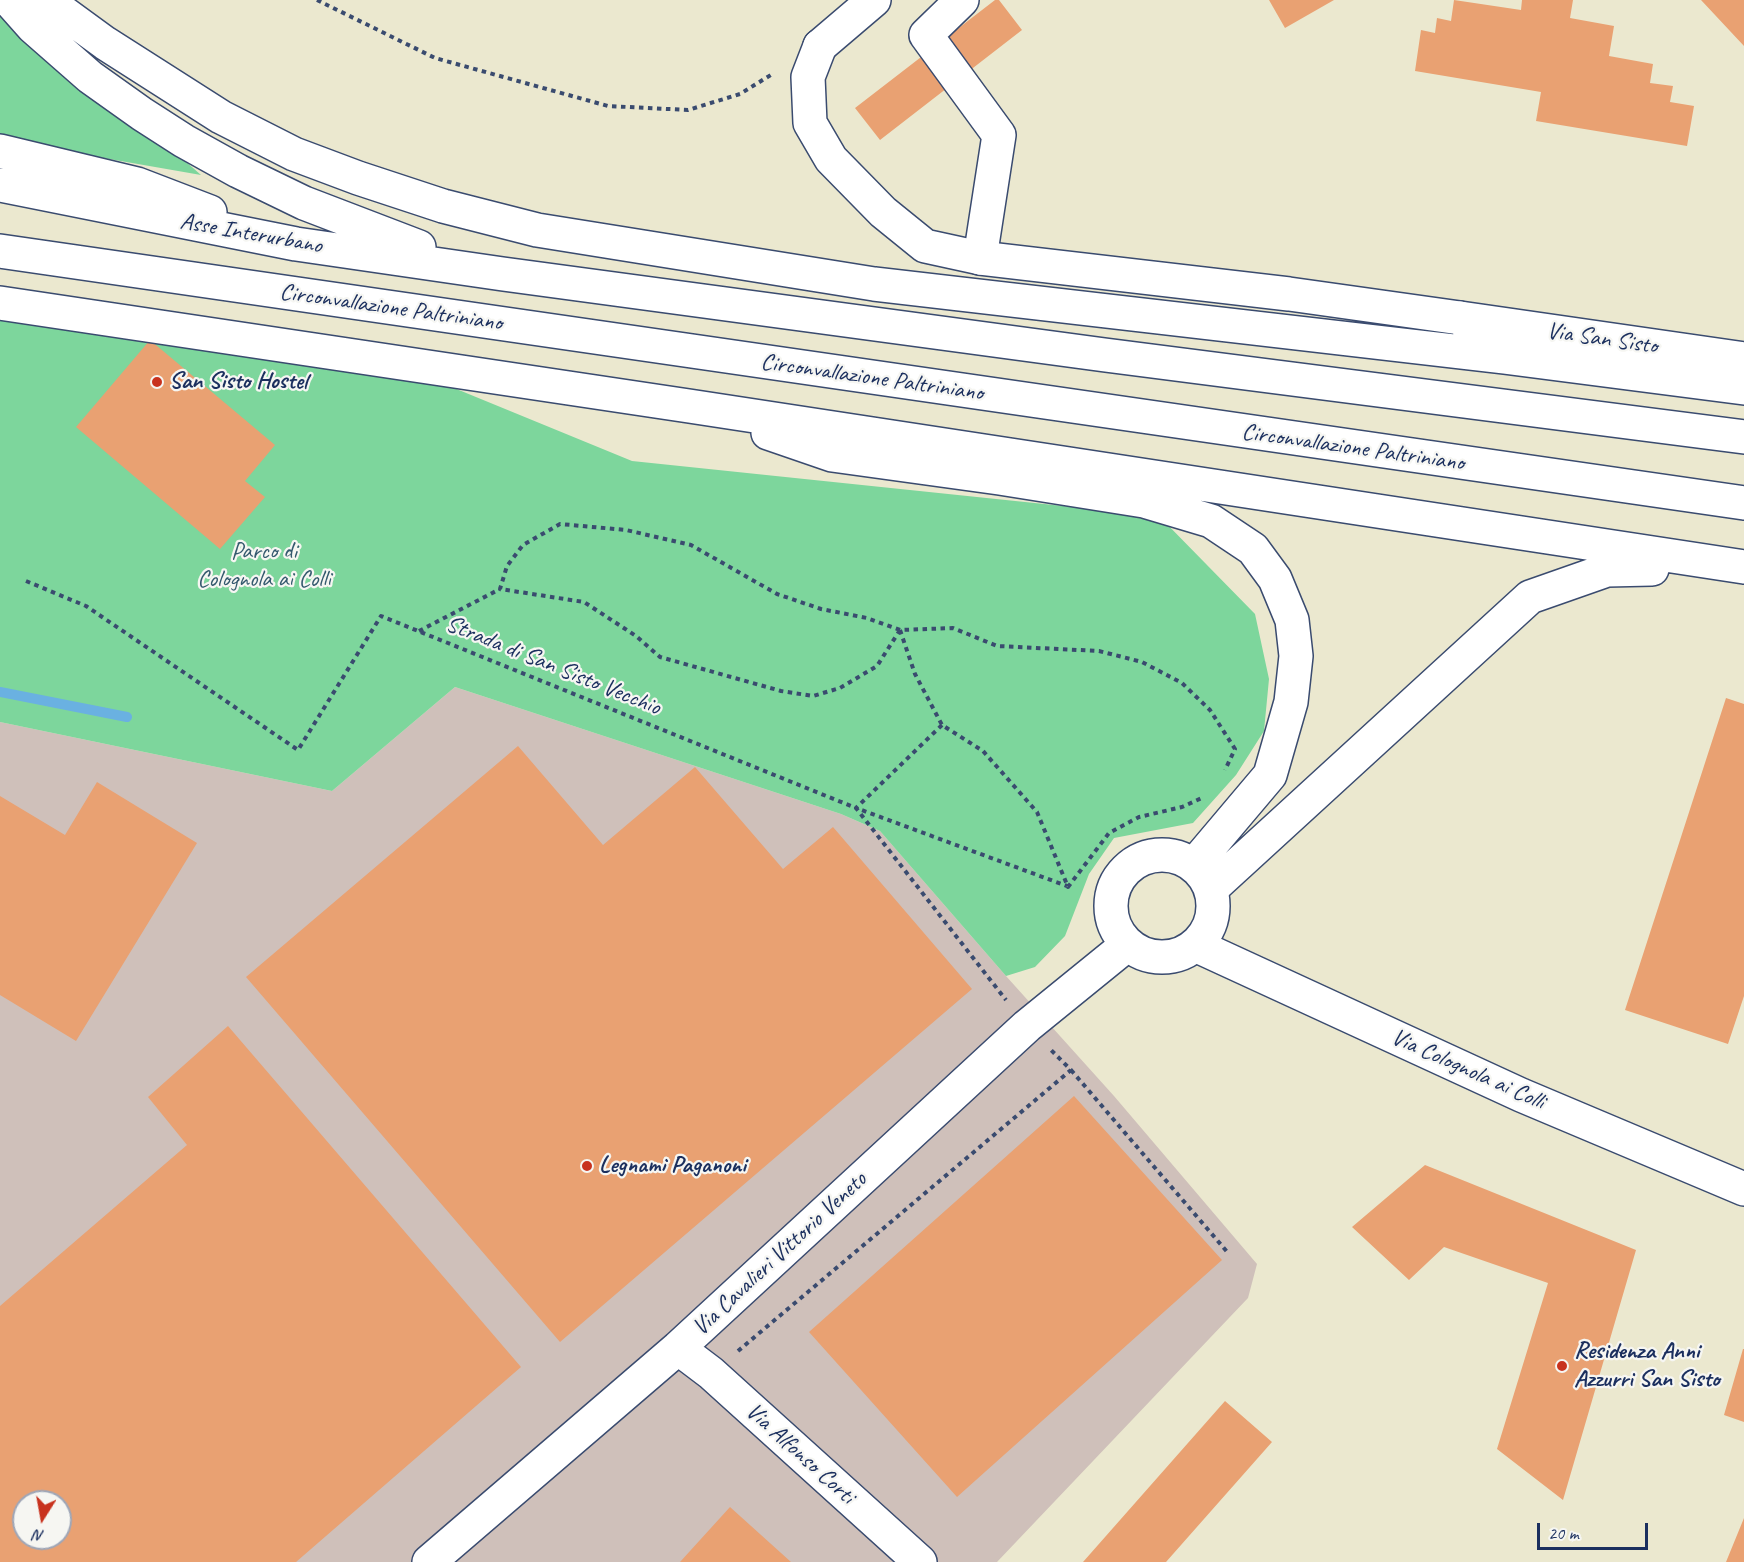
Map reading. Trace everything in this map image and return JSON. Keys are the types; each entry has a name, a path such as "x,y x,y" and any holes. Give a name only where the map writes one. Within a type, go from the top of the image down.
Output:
{"main road":[{"path":"9,0 33,27 90,77 150,119 238,171 304,203 362,227 503,274"},
{"path":"46,0 105,43 221,117 294,154 443,206 537,230 862,282 1505,357 1744,388"},
{"name":"Via San Sisto","path":"874,0 820,46 808,77 810,123 831,159 883,212 925,246 980,258 1289,294 1744,359"},
{"path":"962,0 926,35 999,135 980,258"},
{"path":"0,151 137,184 296,244"},
{"name":"Asse Interurbano","path":"0,186 296,244 503,274"},
{"name":"Circonvallazione Paltriniano","path":"0,251 1744,503"},
{"name":"Circonvallazione Paltriniano","path":"503,274 1093,354 1744,437"},
{"path":"1190,322 1270,297 1289,294"},
{"path":"0,303 1744,567"},
{"path":"1460,318 1505,357"},
{"path":"689,406 832,455 1144,501 1211,521 1253,549 1275,579 1292,620 1296,656 1291,702 1270,775 1203,877"},
{"path":"1203,877 1530,597 1607,570 1649,569 1744,582"},
{"path":"1161,854 1178,857 1203,877 1214,904 1212,920 1206,934 1183,953 1168,957 1154,957 1128,944 1117,930 1112,914 1112,897 1118,880 1129,867 1144,858 1161,854"},
{"name":"Via Cavalieri Vittorio Veneto","path":"429,1562 678,1348 1027,1026 1128,944"},
{"name":"Via Colognola ai Colli","path":"1195,945 1521,1095 1744,1189"},
{"name":"Via Alfonso Corti","path":"678,1348 711,1373 921,1562"}],"path":[{"path":"317,0 435,58 609,106 688,110 740,94"},
{"path":"500,589 507,566 523,545 560,524 626,530 691,545 777,594 821,609 867,618 900,630 953,628 997,646 1099,651 1142,662 1182,683 1210,710 1235,749 1222,775"},
{"name":"Strada di San Sisto Vecchio","path":"26,581 86,606 298,750 381,615 856,808 1068,887"},
{"path":"419,631 500,589 584,602 636,636 660,657 781,691 813,696 840,688 877,666 900,630"},
{"path":"900,630 915,674 942,725 983,751 1037,812 1068,887"},
{"path":"942,725 856,808 1027,1026 1071,1070 1229,1254"},
{"path":"1068,887 1109,833 1139,817 1182,807 1207,795"},
{"path":"711,1373 1071,1070"}],"shaded area":[{"path":"455,687 841,814 880,831 1114,1096 1257,1264 1248,1298 997,1562 0,1562 0,722 332,791"}],"green space":[{"path":"0,0 201,175 92,156 0,136"},
{"name":"Parco di Colognola ai Colli","path":"0,317 454,388 632,461 1159,516 1255,614 1269,679 1264,731 1236,775 1193,823 1114,838 1089,874 1065,936 1035,967 1006,976 880,831 841,814 455,687 332,791 0,722"}],"building":[{"path":"995,0 999,0 1022,30 880,140 855,108"},
{"path":"1269,0 1334,0 1285,28"},
{"path":"1454,0 1521,10 1522,0 1573,0 1570,18 1614,26 1609,56 1653,64 1650,83 1673,86 1670,102 1694,106 1687,146 1536,121 1541,92 1415,71 1421,30 1435,33 1437,18 1451,21"},
{"path":"1701,0 1744,0 1744,46"},
{"name":"San Sisto Hostel","path":"150,340 275,445 245,481 265,497 220,549 76,427"},
{"path":"1726,698 1744,704 1744,996 1728,1044 1625,1010"},
{"name":"Legnami Paganoni","path":"518,746 603,845 695,767 783,869 833,827 972,989 560,1342 246,977"},
{"path":"97,782 197,843 76,1041 0,995 0,796 65,835"},
{"path":"228,1026 521,1367 296,1562 0,1562 0,1306 187,1145 148,1097"},
{"path":"1074,1096 1222,1260 957,1497 809,1332"},
{"name":"Residenza Anni Azzurri San Sisto","path":"1425,1165 1636,1250 1563,1500 1497,1449 1548,1283 1444,1247 1409,1280 1352,1227"},
{"path":"1744,1349 1744,1422 1724,1415"},
{"path":"1225,1401 1272,1442 1166,1562 1083,1562"},
{"path":"730,1507 791,1562 680,1562"},
{"path":"1744,1518 1744,1562 1726,1562"}],"waterway":[{"path":"0,692 127,717"}],"place":[{"name":"San Sisto Hostel","path":"157,382"},
{"name":"Legnami Paganoni","path":"587,1166"},
{"name":"Residenza Anni Azzurri San Sisto","path":"1562,1366"}]}
